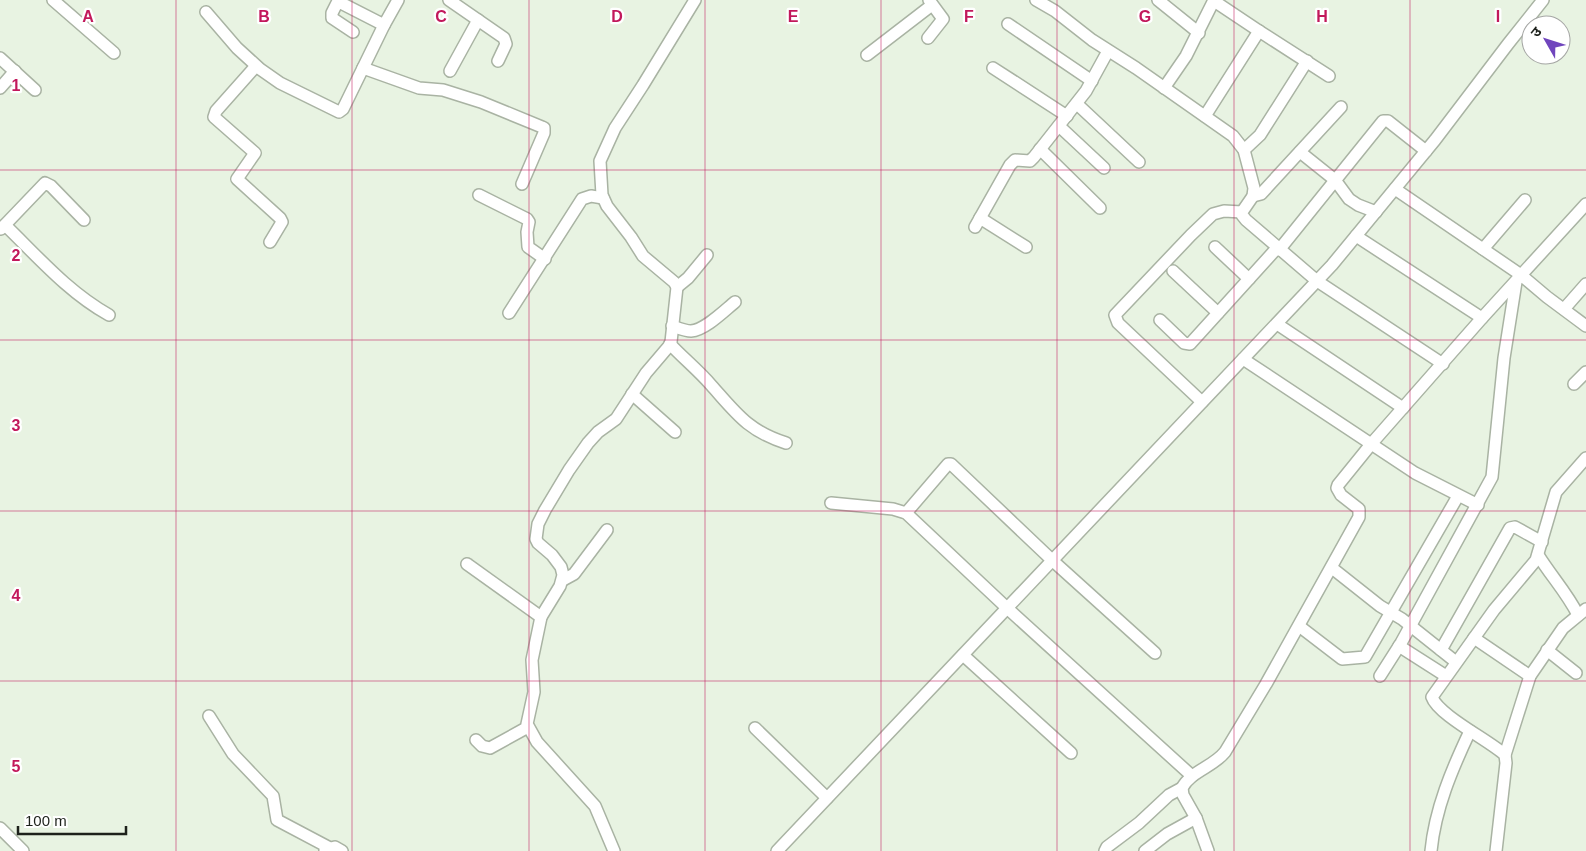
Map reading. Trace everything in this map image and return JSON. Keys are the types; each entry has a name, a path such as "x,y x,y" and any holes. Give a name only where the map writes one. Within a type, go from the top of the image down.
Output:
{"street":[{"path":"53,0 114,53"},
{"path":"206,12 256,66 280,82 339,112 343,109 384,24 398,0"},
{"path":"449,0 506,41 498,61"},
{"path":"678,287 643,256 632,237 607,206 603,198 600,161 608,139 696,0"},
{"path":"1036,0 1055,11 1108,51 1136,68 1227,131 1238,141 1244,150 1254,188 1253,196 1242,212"},
{"path":"1158,0 1199,33"},
{"path":"1164,88 1186,56 1214,0 1258,31 1329,76"},
{"path":"776,851 1317,281 1426,151 1544,0"},
{"path":"867,55 931,2 943,19 928,38"},
{"path":"353,32 332,18 332,13 338,3 384,24"},
{"path":"450,71 478,20"},
{"path":"1008,24 1092,82"},
{"path":"1205,116 1258,31"},
{"path":"1026,247 978,222 1013,162 1018,159 1030,161 1077,104 1092,82 1108,51"},
{"path":"0,58 35,90"},
{"path":"1244,150 1260,135 1307,62"},
{"path":"256,66 216,111 214,117 255,153 237,179 280,218 282,222 270,242"},
{"path":"363,68 419,88 443,90 481,102 544,128 544,133 522,184"},
{"path":"993,68 1067,116"},
{"path":"0,88 15,71"},
{"path":"1077,104 1138,162"},
{"path":"1253,196 1261,194 1302,153 1341,107"},
{"path":"1160,320 1184,343 1190,344 1278,249 1381,122 1386,120 1426,151"},
{"path":"1059,126 1104,168"},
{"path":"1040,149 1100,208"},
{"path":"1302,153 1335,180 1349,199 1358,205 1376,212"},
{"path":"84,220 51,186 45,184 3,227 64,283 88,302 109,315"},
{"path":"1395,189 1483,249 1518,278 1586,326"},
{"path":"478,195 527,219 529,222 527,232 528,248 545,259"},
{"path":"510,313 582,199 591,196 603,198"},
{"path":"1483,249 1525,200"},
{"path":"1105,851 1107,847 1139,823 1169,795 1182,788 1192,776 1216,762 1225,752 1299,626 1359,517 1360,510 1338,492 1338,485 1372,443 1482,318 1586,204"},
{"path":"1202,402 1118,323 1115,315 1213,214 1224,211 1242,212"},
{"path":"1242,212 1246,220 1317,281 1443,364"},
{"path":"1356,236 1482,318"},
{"path":"1215,247 1249,279"},
{"path":"563,580 558,562 536,539 535,534 538,524 564,478 588,443 598,432 616,419 646,373 670,344 678,287 692,274 707,255"},
{"path":"1172,271 1218,313"},
{"path":"1380,676 1399,646 1491,481 1494,469 1504,358 1518,278"},
{"path":"1564,309 1586,284"},
{"path":"672,326 686,331 695,330 714,319 735,302"},
{"path":"1277,324 1403,408"},
{"path":"670,344 711,384 734,412 745,422 762,434 786,443"},
{"path":"1244,359 1415,473 1478,505"},
{"path":"1574,384 1586,372"},
{"path":"632,394 676,432"},
{"path":"1505,755 1435,704 1432,697 1494,610 1533,564 1538,555 1556,492 1586,458"},
{"path":"906,513 948,464 951,464 1053,561 1155,653"},
{"path":"1299,626 1342,659 1364,658 1392,613 1458,496"},
{"path":"831,502 893,509 906,513 1007,608 1192,776"},
{"path":"1441,650 1510,528 1515,527 1542,542"},
{"path":"606,530 574,574 563,580 542,618 532,660 534,692 527,719 528,727 547,753 595,806 614,851"},
{"path":"1496,851 1506,762 1505,755 1530,676 1563,628 1582,612 1550,575 1538,555"},
{"path":"467,564 542,618"},
{"path":"1332,568 1456,662"},
{"path":"1474,638 1530,676"},
{"path":"1399,646 1446,676"},
{"path":"1547,650 1576,673"},
{"path":"963,655 1071,753"},
{"path":"208,716 233,754 273,796 277,820 327,849 335,847 342,851"},
{"path":"476,740 482,746 490,748 528,727"},
{"path":"755,728 827,798"},
{"path":"1431,851 1433,834 1445,792 1458,756 1470,731"},
{"path":"1182,788 1183,795 1196,818 1208,851"},
{"path":"1145,851 1167,834 1196,818"},
{"path":"0,828 23,851"}]}
